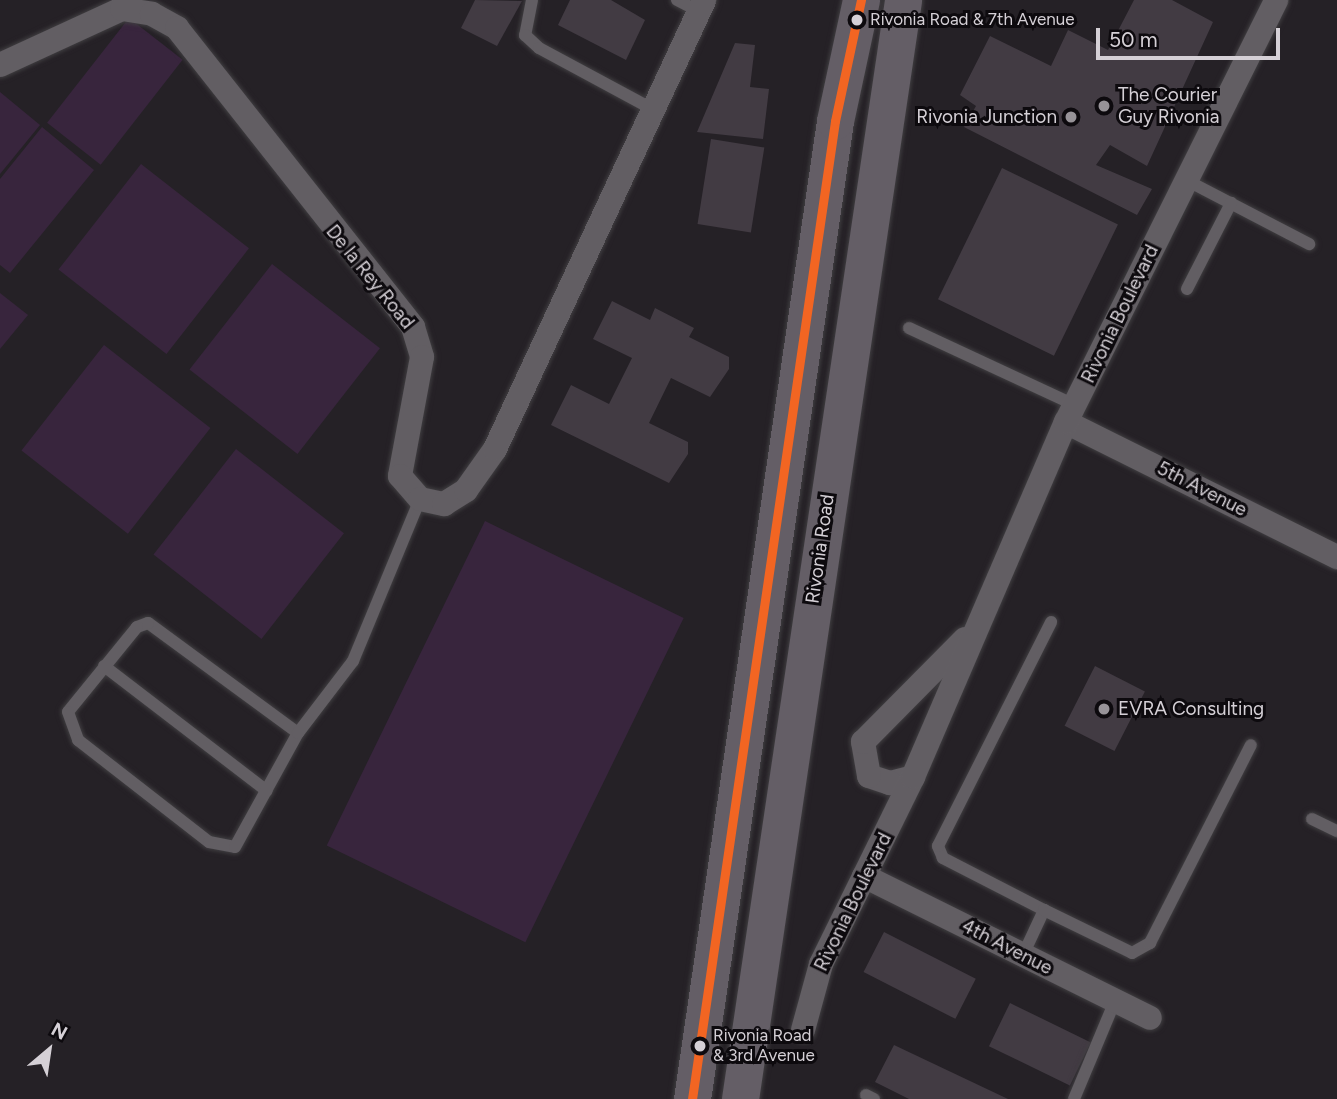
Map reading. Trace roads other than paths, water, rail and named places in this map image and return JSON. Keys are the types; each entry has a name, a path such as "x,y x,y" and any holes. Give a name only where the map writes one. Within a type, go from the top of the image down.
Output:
{"main road":[{"path":"692,1099 835,121 861,0"},
{"name":"Rivonia Road","path":"740,1099 902,0"}],"street":[{"name":"Rivonia Boulevard","path":"803,1030 821,964 913,777 972,633 1070,413 1272,1"},
{"path":"420,499 444,504 458,497 495,449 654,110 693,4"},
{"name":"De la Rey Road","path":"0,65 122,9 152,14 177,28 413,327 422,357 400,476 420,499"},
{"name":"5th Avenue","path":"1070,413 1337,557"},
{"name":"Rivonia Boulevard","path":"913,777 890,783 869,776 863,742 972,633"},
{"name":"4th Avenue","path":"864,876 1150,1018"}],"lane":[{"path":"532,0 525,35 539,48 654,110"},
{"path":"1186,180 1309,244"},
{"path":"1188,289 1231,203"},
{"path":"909,328 1070,413"},
{"path":"298,733 156,625 137,627 68,712 70,727 209,842 235,847 298,733 353,661 420,499"},
{"path":"1051,622 938,846 943,858 1132,953 1141,950 1251,745"},
{"path":"104,666 267,791"},
{"path":"1312,819 1337,831"},
{"path":"1023,955 1044,910"},
{"path":"1074,1099 1115,1001"}],"place":[{"name":"Rivonia Road & 7th Avenue","path":"857,20"},
{"name":"The Courier Guy Rivonia","path":"1104,106"},
{"name":"Rivonia Junction","path":"1071,117"},
{"name":"EVRA Consulting","path":"1104,709"},
{"name":"Rivonia Road & 3rd Avenue","path":"700,1046"}]}
